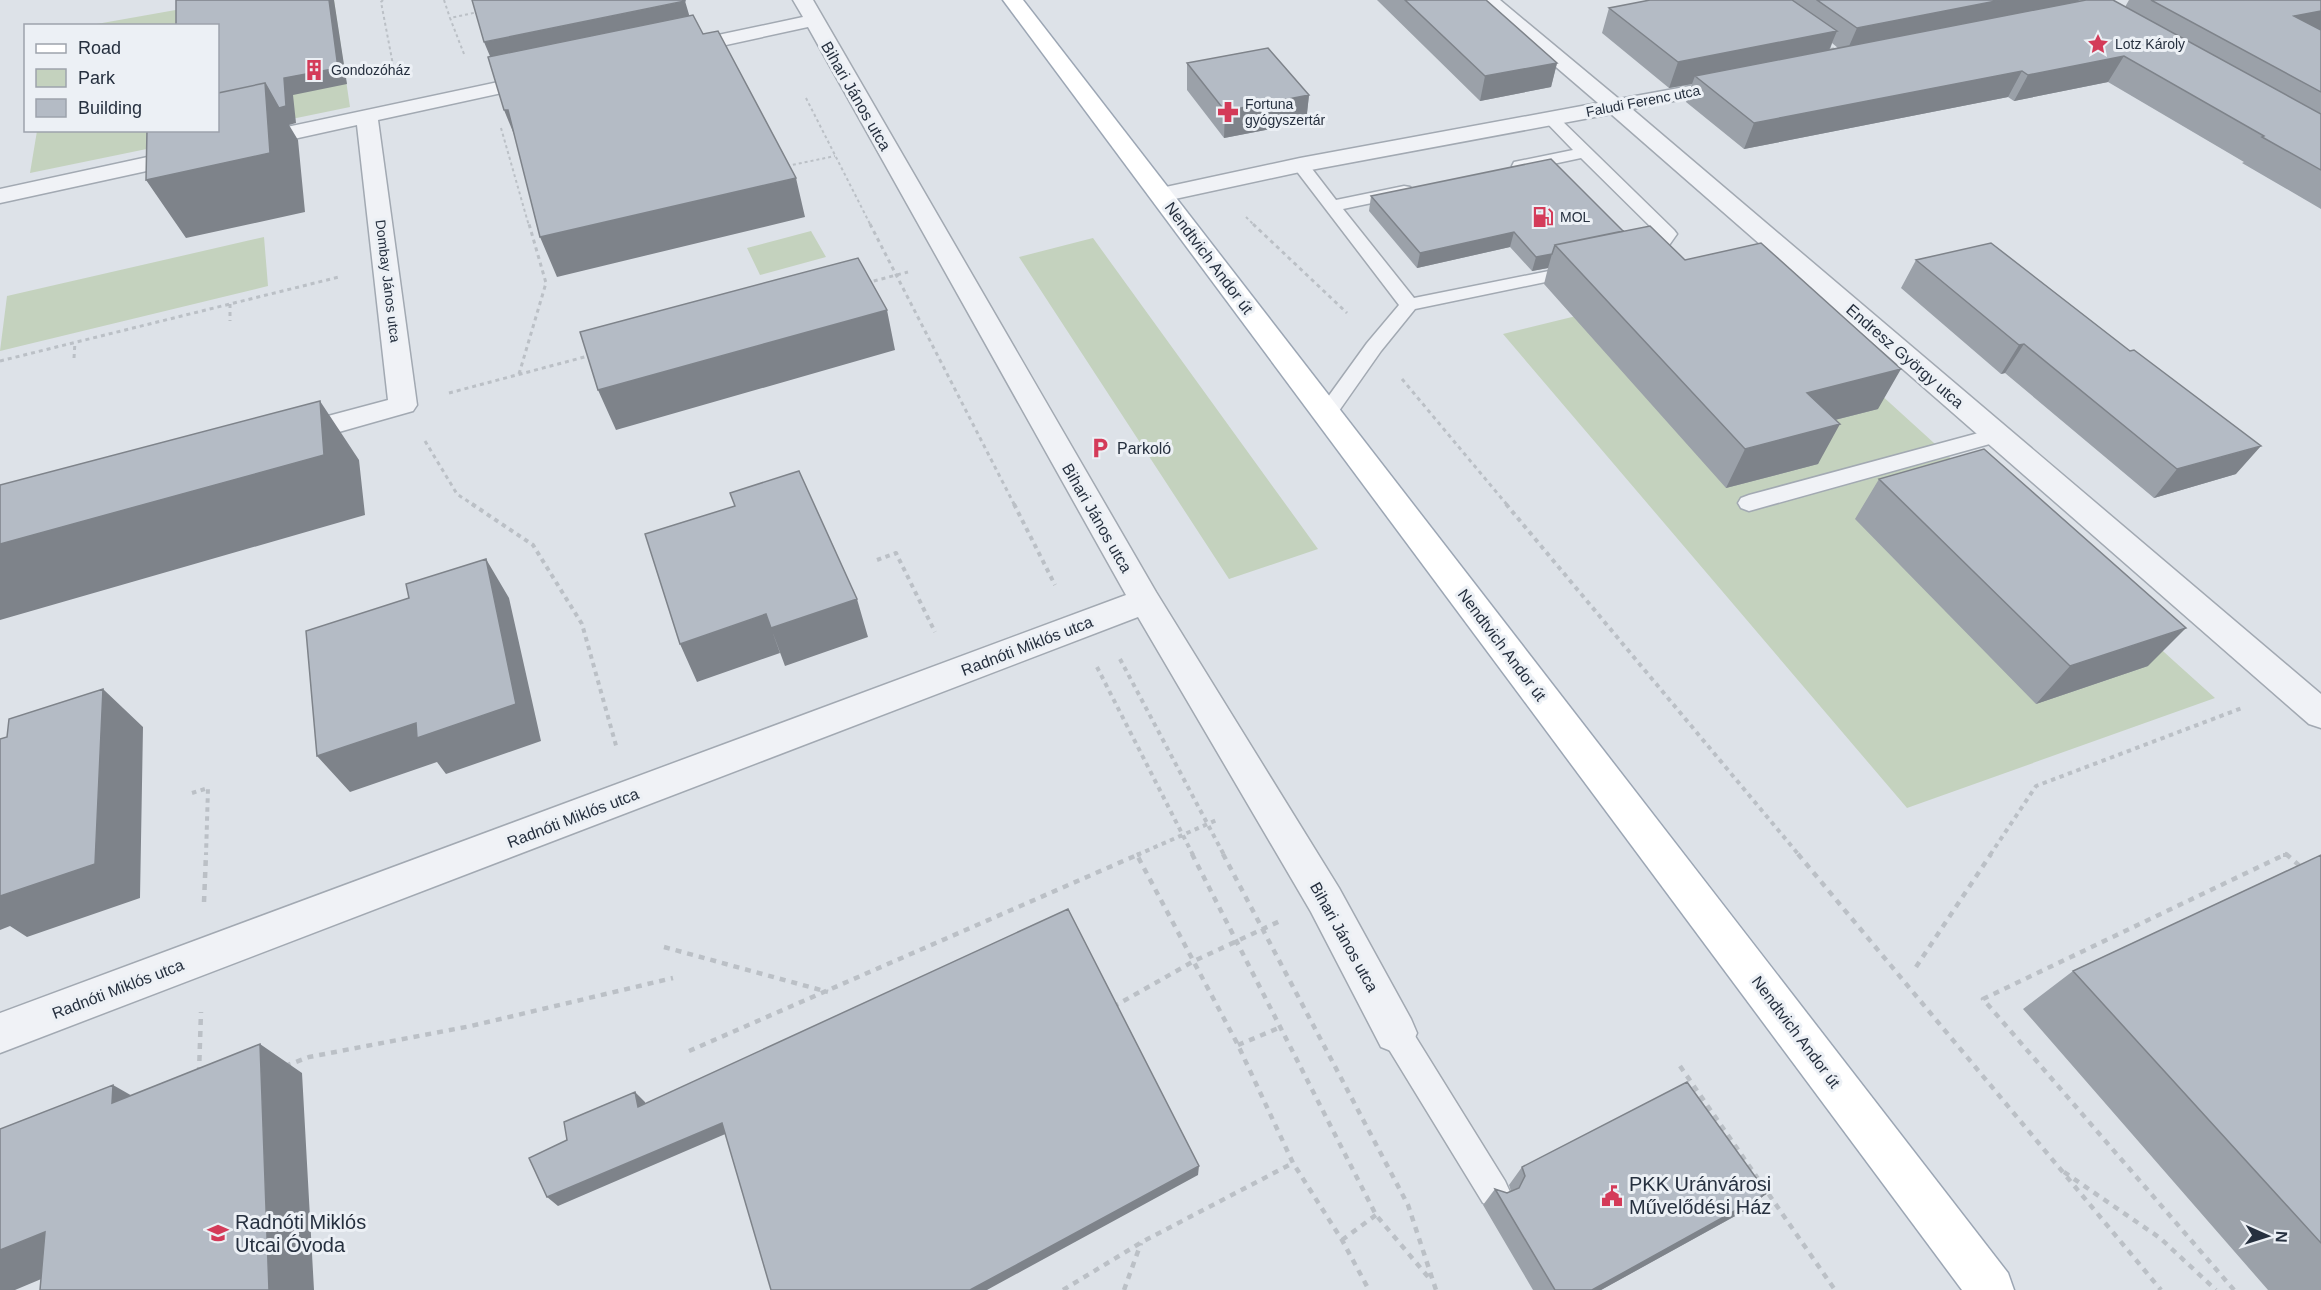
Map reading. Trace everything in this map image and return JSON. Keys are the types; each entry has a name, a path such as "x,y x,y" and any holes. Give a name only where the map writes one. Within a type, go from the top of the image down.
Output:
{"main road":[{"name":"Nendtvich Andor út","path":"1014,0 1991,1290"}],"street":[{"name":"Endresz György utca","path":"1488,0 1616,107 2321,714"},
{"path":"656,54 808,10"},
{"name":"Bihari János utca","path":"808,10 1145,601 1325,900 1396,1033"},
{"path":"0,196 559,75"},
{"name":"Faludi Ferenc utca","path":"1161,195 1300,165 1756,79"},
{"name":"Dombay János utca","path":"367,116 403,405"},
{"path":"264,442 403,405"},
{"name":"Radnóti Miklós utca","path":"0,1033 1145,601"}],"lane":[{"path":"1551,118 1668,234 1654,254 1619,262"},
{"path":"1504,169 1585,152"},
{"path":"1300,165 1409,305"},
{"path":"1333,206 1424,186"},
{"path":"1327,413 1374,347 1409,305 1596,266"},
{"path":"1749,503 1997,435"},
{"path":"1396,1033 1494,1192"}],"path":[{"path":"383,0 381,2 401,109"},
{"path":"444,0 466,61"},
{"path":"450,18 482,11"},
{"path":"1816,52 1852,45"},
{"path":"499,120 508,158 546,283 519,375"},
{"path":"783,167 796,164"},
{"path":"1213,184 1344,309 2161,1290"},
{"path":"0,361 339,277"},
{"path":"861,284 870,282"},
{"path":"230,304 230,321"},
{"path":"74,358 75,342"},
{"path":"596,354 403,405 457,494 533,545 582,624 630,796"},
{"path":"877,560 896,553 937,635"},
{"path":"1916,967 2036,786 2292,689"},
{"path":"689,1052 1264,799"},
{"path":"2234,1290 1983,999 2286,854 2304,870"},
{"path":"1137,855 1238,1045 1293,1163 1342,1240 1369,1290"},
{"path":"1112,1007 1194,961 1325,900"},
{"path":"664,947 828,992"},
{"path":"276,1070 309,1057 471,1026 673,978"},
{"path":"1238,1045 1281,1027"},
{"path":"1680,1066 1835,1290"},
{"path":"1063,1290 1142,1242 1293,1163"},
{"path":"2059,1168 2160,1238 2216,1290"},
{"path":"1342,1240 1376,1215"},
{"path":"1124,1290 1142,1242"},
{"path":"1432,1281 1436,1290"}],"green space":[{"path":"232,0 334,0 350,107 30,173 37,132 219,132 219,24 97,24"},
{"path":"811,231 826,257 760,275 747,248"},
{"path":"264,237 268,286 0,351 7,296"},
{"path":"1093,238 1318,549 1229,579 1019,257"},
{"path":"1748,274 2215,698 1907,808 1503,334"}],"building":[{"path":"176,0 329,0 338,68 284,78 286,106 279,108 265,83 219,93 219,24 176,24"},
{"path":"472,0 685,0 685,1 484,42"},
{"path":"1405,0 1486,0 1557,63 1485,76"},
{"path":"1650,0 1792,0 1837,31 1678,62 1609,8"},
{"path":"1817,0 2001,0 1857,28"},
{"path":"2086,0 2113,0 2321,114 2321,170 2124,56 2028,75 2022,71 1754,123 1695,76"},
{"path":"2151,0 2321,0 2321,11 2294,16 2321,30 2321,92"},
{"path":"693,15 703,34 718,31 796,178 540,237 508,110 504,110 488,57"},
{"path":"1268,48 1309,95 1225,111 1187,63"},
{"path":"265,83 270,153 146,180 147,132 219,132 219,93"},
{"path":"1551,159 1623,231 1555,245 1552,254 1536,257 1514,232 1420,253 1371,196"},
{"path":"1650,226 1685,260 1761,243 1901,369 1807,393 1840,424 1745,449 1555,245"},
{"path":"1991,243 2130,351 2134,350 2261,446 2177,469 2024,344 2019,345 1916,260"},
{"path":"858,258 887,310 598,390 580,332"},
{"path":"320,401 324,455 0,544 0,485"},
{"path":"1984,449 2186,628 2070,666 1879,479"},
{"path":"799,471 857,599 771,628 766,614 680,644 645,534 735,506 730,493"},
{"path":"486,559 516,704 417,738 416,723 317,756 306,631 409,598 406,584"},
{"path":"103,689 95,864 0,896 0,739 7,737 9,719"},
{"path":"2321,855 2321,1243 2073,971"},
{"path":"1068,909 1199,1166 970,1290 771,1290 722,1123 547,1197 529,1158 567,1140 564,1122 635,1092 638,1107"},
{"path":"260,1044 269,1290 40,1290 45,1232 0,1250 0,1129 113,1085 112,1103"},
{"name":"PKK Uránvárosi Művelődési Ház","path":"1687,1082 1767,1193 1592,1290 1555,1290 1495,1189 1507,1193 1519,1188 1525,1176 1522,1167"}],"place":[{"name":"Lotz Károly","path":"2098,44"},
{"name":"Gondozóház","path":"314,70"},
{"name":"Fortuna gyógyszertár","path":"1228,112"},
{"name":"MOL","path":"1543,217"},
{"name":"Parkoló","path":"1100,448"},
{"name":"PKK Uránvárosi Művelődési Ház","path":"1612,1196"},
{"name":"Radnóti Miklós Utcai Óvoda","path":"218,1233"}]}
